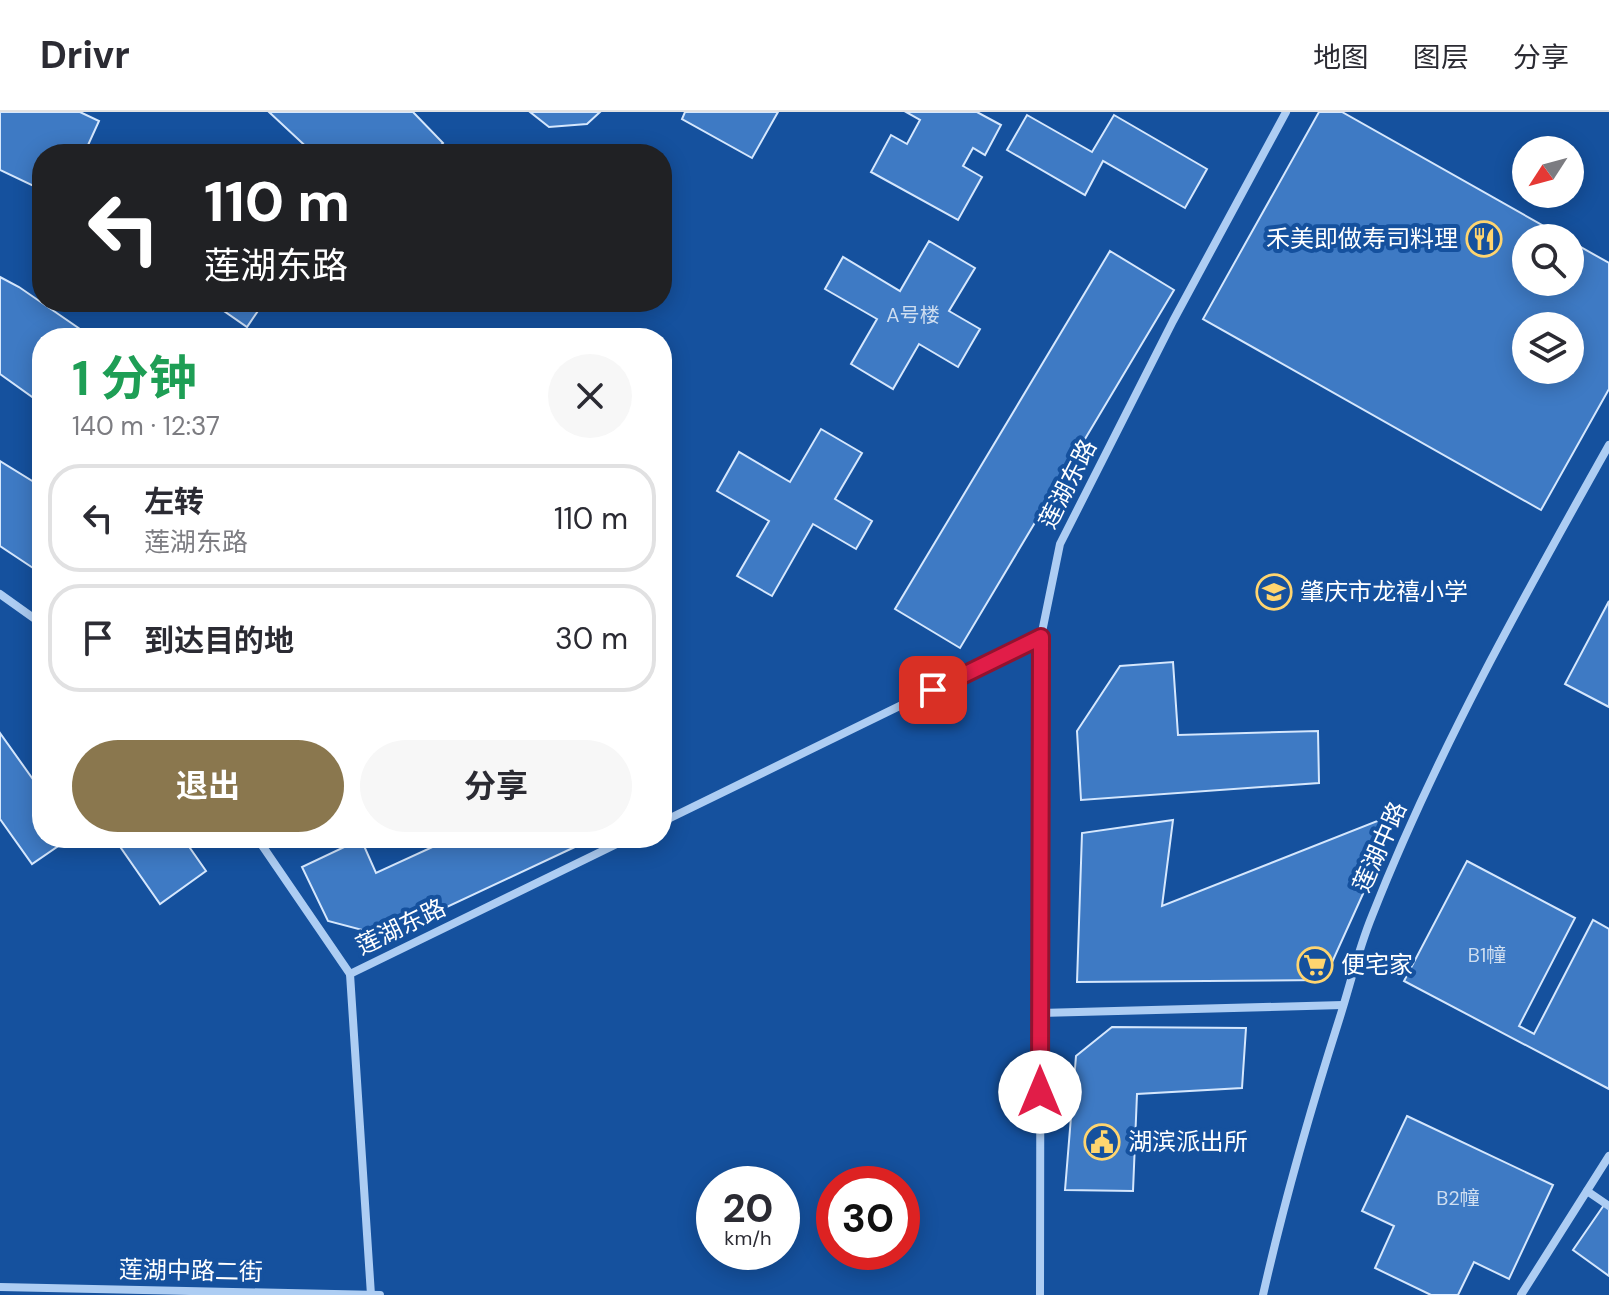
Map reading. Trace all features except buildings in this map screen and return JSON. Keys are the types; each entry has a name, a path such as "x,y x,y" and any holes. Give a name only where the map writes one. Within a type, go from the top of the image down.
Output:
{"street":[{"name":"莲湖东路","path":"1040,1295 1041,637 1060,544 1173,321 1286,112"},
{"name":"莲湖中路","path":"1263,1295 1282,1214 1371,918 1420,804 1553,546 1609,445"},
{"path":"0,594 32,617"},
{"path":"672,817 1041,637"},
{"path":"264,848 350,974"},
{"name":"莲湖东路","path":"371,1295 350,974 608,848"},
{"path":"1040,1013 1343,1005"},
{"path":"1521,1295 1609,1156"},
{"path":"1587,1191 1609,1206"},
{"name":"莲湖中路二街","path":"0,1287 380,1295"}],"place":[{"name":"禾美即做寿司料理","path":"1484,239"},
{"name":"肇庆市龙禧小学","path":"1274,592"},
{"name":"便宅家","path":"1315,965"},
{"name":"湖滨派出所","path":"1102,1142"}],"route":[{"path":"933,690 1041,637 1040,1092"}]}
